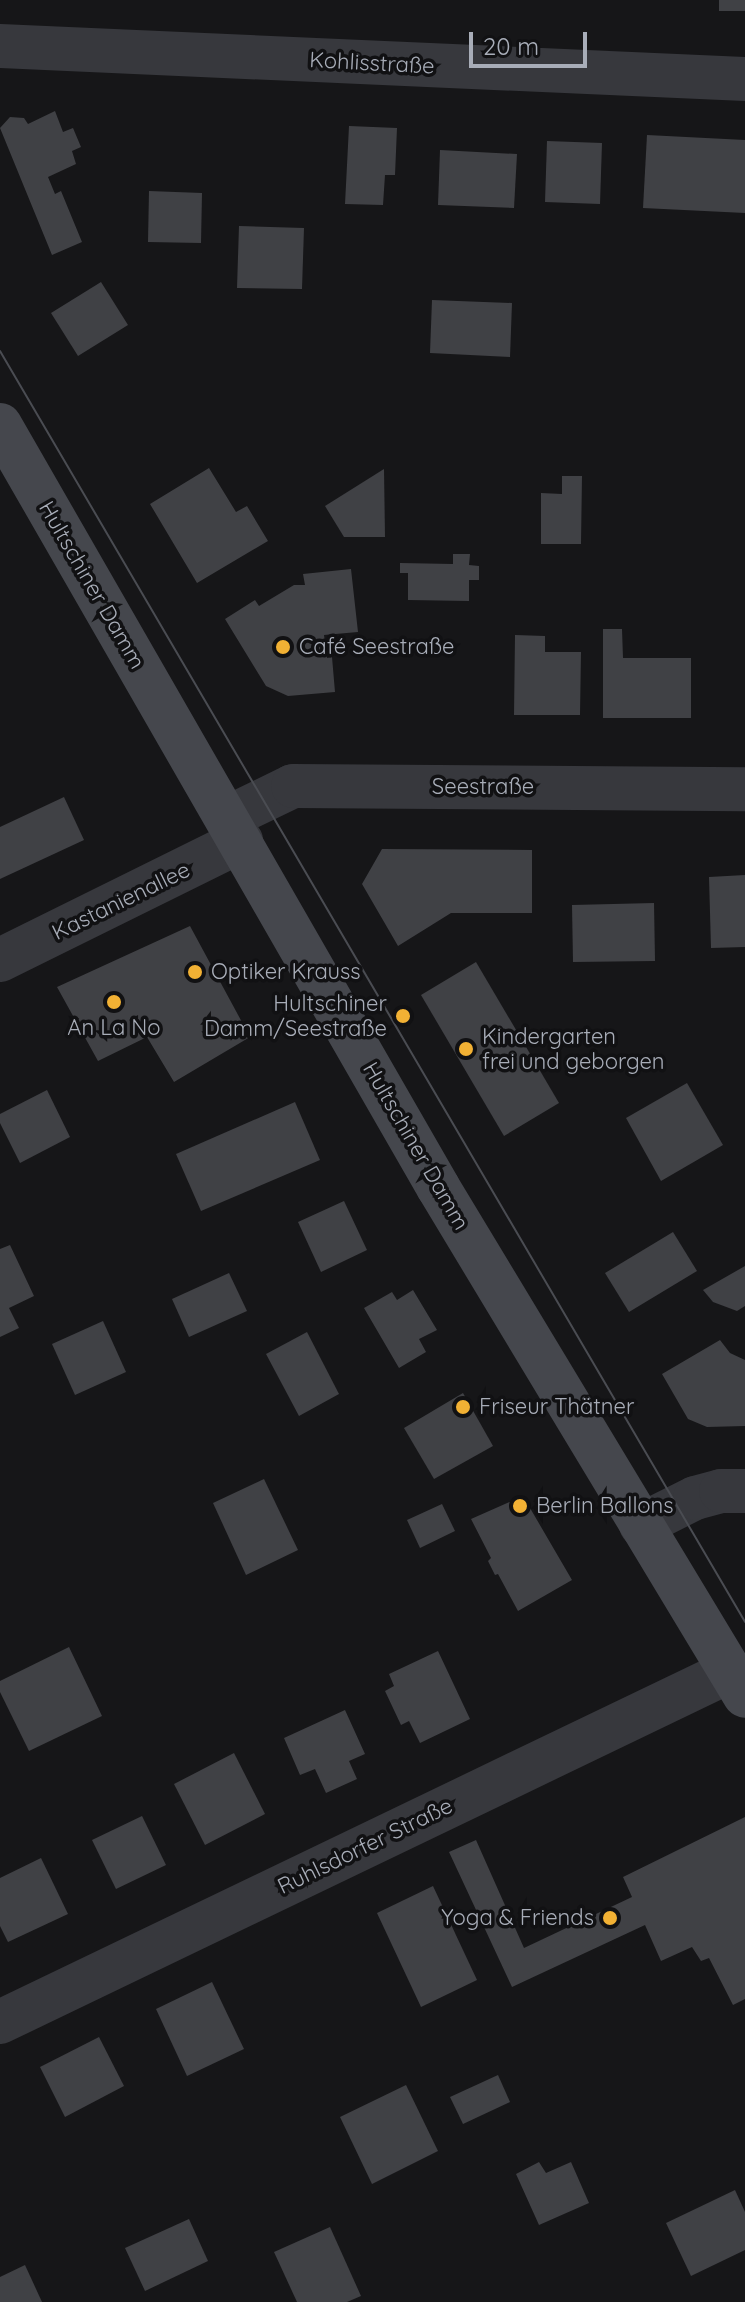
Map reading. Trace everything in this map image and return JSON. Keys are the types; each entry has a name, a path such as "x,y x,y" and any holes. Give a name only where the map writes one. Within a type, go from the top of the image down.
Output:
{"main road":[{"name":"Hultschiner Damm","path":"0,425 446,1200 738,1684"}],"street":[{"name":"Kohlisstraße","path":"0,46 745,79"},
{"name":"Seestraße","path":"234,829 293,786 745,789"},
{"name":"Kastanienallee","path":"0,960 234,829"},
{"path":"641,1525 695,1498 745,1491"},
{"name":"Ruhlsdorfer Straße","path":"0,2022 738,1684"}],"building":[{"path":"719,0 745,0 745,11 719,11"},
{"path":"55,111 63,132 73,128 81,147 72,151 76,164 48,177 55,194 61,191 82,242 52,255 0,128 10,117 24,118 28,124"},
{"path":"349,126 397,128 395,175 385,175 383,205 345,204"},
{"path":"647,135 745,140 745,213 643,208"},
{"path":"547,141 602,143 600,204 545,202"},
{"path":"440,150 517,154 514,208 438,205"},
{"path":"149,191 202,193 201,243 148,242"},
{"path":"239,226 304,228 302,289 237,288"},
{"path":"101,282 128,325 78,356 51,313"},
{"path":"432,300 512,303 510,357 430,353"},
{"path":"209,468 236,512 247,506 268,541 197,583 150,504"},
{"path":"384,469 385,537 344,537 325,506"},
{"path":"562,476 582,476 581,544 541,544 541,493 562,494"},
{"path":"453,554 470,554 469,565 479,566 479,580 469,580 469,601 408,600 408,573 400,573 400,563 453,564"},
{"name":"Café Seestraße","path":"351,569 358,632 324,635 327,658 332,657 335,692 288,696 266,686 225,619 255,600 259,606 294,585 305,585 303,574"},
{"path":"603,629 622,629 623,658 691,658 691,718 603,718"},
{"path":"515,635 545,636 545,652 581,652 580,715 514,715"},
{"path":"64,797 84,840 0,879 0,827"},
{"path":"382,849 532,850 532,913 451,913 398,946 362,884"},
{"path":"745,875 745,947 711,948 709,877"},
{"path":"654,903 655,961 573,962 572,905"},
{"path":"190,926 250,1037 174,1082 147,1037 98,1061 57,987"},
{"path":"476,962 559,1103 504,1136 421,995"},
{"path":"687,1083 723,1145 661,1181 626,1118"},
{"path":"47,1090 70,1137 20,1163 0,1123 0,1114"},
{"path":"295,1102 320,1160 201,1211 176,1154"},
{"path":"344,1201 367,1250 321,1272 298,1222"},
{"path":"673,1232 697,1271 629,1312 605,1273"},
{"path":"10,1245 34,1296 9,1308 19,1328 0,1337 0,1249"},
{"path":"745,1266 745,1306 737,1311 713,1302 703,1290"},
{"path":"229,1273 247,1311 189,1337 172,1299"},
{"path":"413,1290 437,1330 419,1339 426,1352 399,1368 364,1308 392,1292 397,1300"},
{"path":"103,1321 126,1372 75,1395 52,1344"},
{"path":"307,1332 339,1394 299,1416 266,1354"},
{"path":"720,1340 730,1353 745,1360 745,1426 707,1427 688,1419 662,1374"},
{"path":"463,1393 493,1446 434,1479 404,1428"},
{"path":"264,1479 298,1550 246,1575 213,1503"},
{"path":"523,1496 572,1580 518,1611 498,1574 495,1575 488,1561 491,1558 471,1519"},
{"path":"442,1504 455,1531 420,1548 407,1520"},
{"path":"69,1647 102,1716 29,1751 0,1692 0,1681"},
{"path":"438,1651 470,1719 420,1743 409,1721 401,1725 385,1691 394,1686 389,1674"},
{"path":"345,1710 365,1754 349,1761 357,1779 326,1793 315,1769 300,1775 284,1738"},
{"path":"234,1753 265,1814 205,1845 174,1784"},
{"path":"142,1816 166,1865 116,1889 92,1840"},
{"path":"745,1817 745,1999 733,2005 709,1958 701,1961 692,1947 661,1961 645,1925 512,1987 449,1852 476,1840 524,1948 632,1897 623,1877"},
{"path":"41,1858 68,1914 8,1942 0,1926 0,1878"},
{"path":"433,1886 477,1980 421,2007 377,1913"},
{"path":"212,1982 244,2049 187,2076 156,2009"},
{"path":"99,2037 124,2086 65,2117 40,2067"},
{"path":"498,2075 510,2102 463,2124 450,2097"},
{"path":"406,2085 438,2151 372,2184 340,2117"},
{"path":"539,2162 546,2173 571,2162 589,2203 539,2225 516,2174"},
{"path":"735,2190 745,2212 745,2250 691,2276 666,2223"},
{"path":"189,2219 208,2261 145,2291 125,2248"},
{"path":"330,2227 361,2296 347,2302 297,2302 274,2252"},
{"path":"25,2265 42,2302 0,2302 0,2277"}],"tram line":[{"path":"0,351 745,1622"}],"place":[{"name":"Café Seestraße","path":"283,647"},
{"name":"Optiker Krauss","path":"195,972"},
{"name":"An La No","path":"114,1002"},
{"name":"Hultschiner Damm/Seestraße","path":"403,1016"},
{"name":"Kindergarten frei und geborgen","path":"466,1049"},
{"name":"Friseur Thätner","path":"463,1407"},
{"name":"Berlin Ballons","path":"520,1506"},
{"name":"Yoga & Friends","path":"610,1918"}]}
